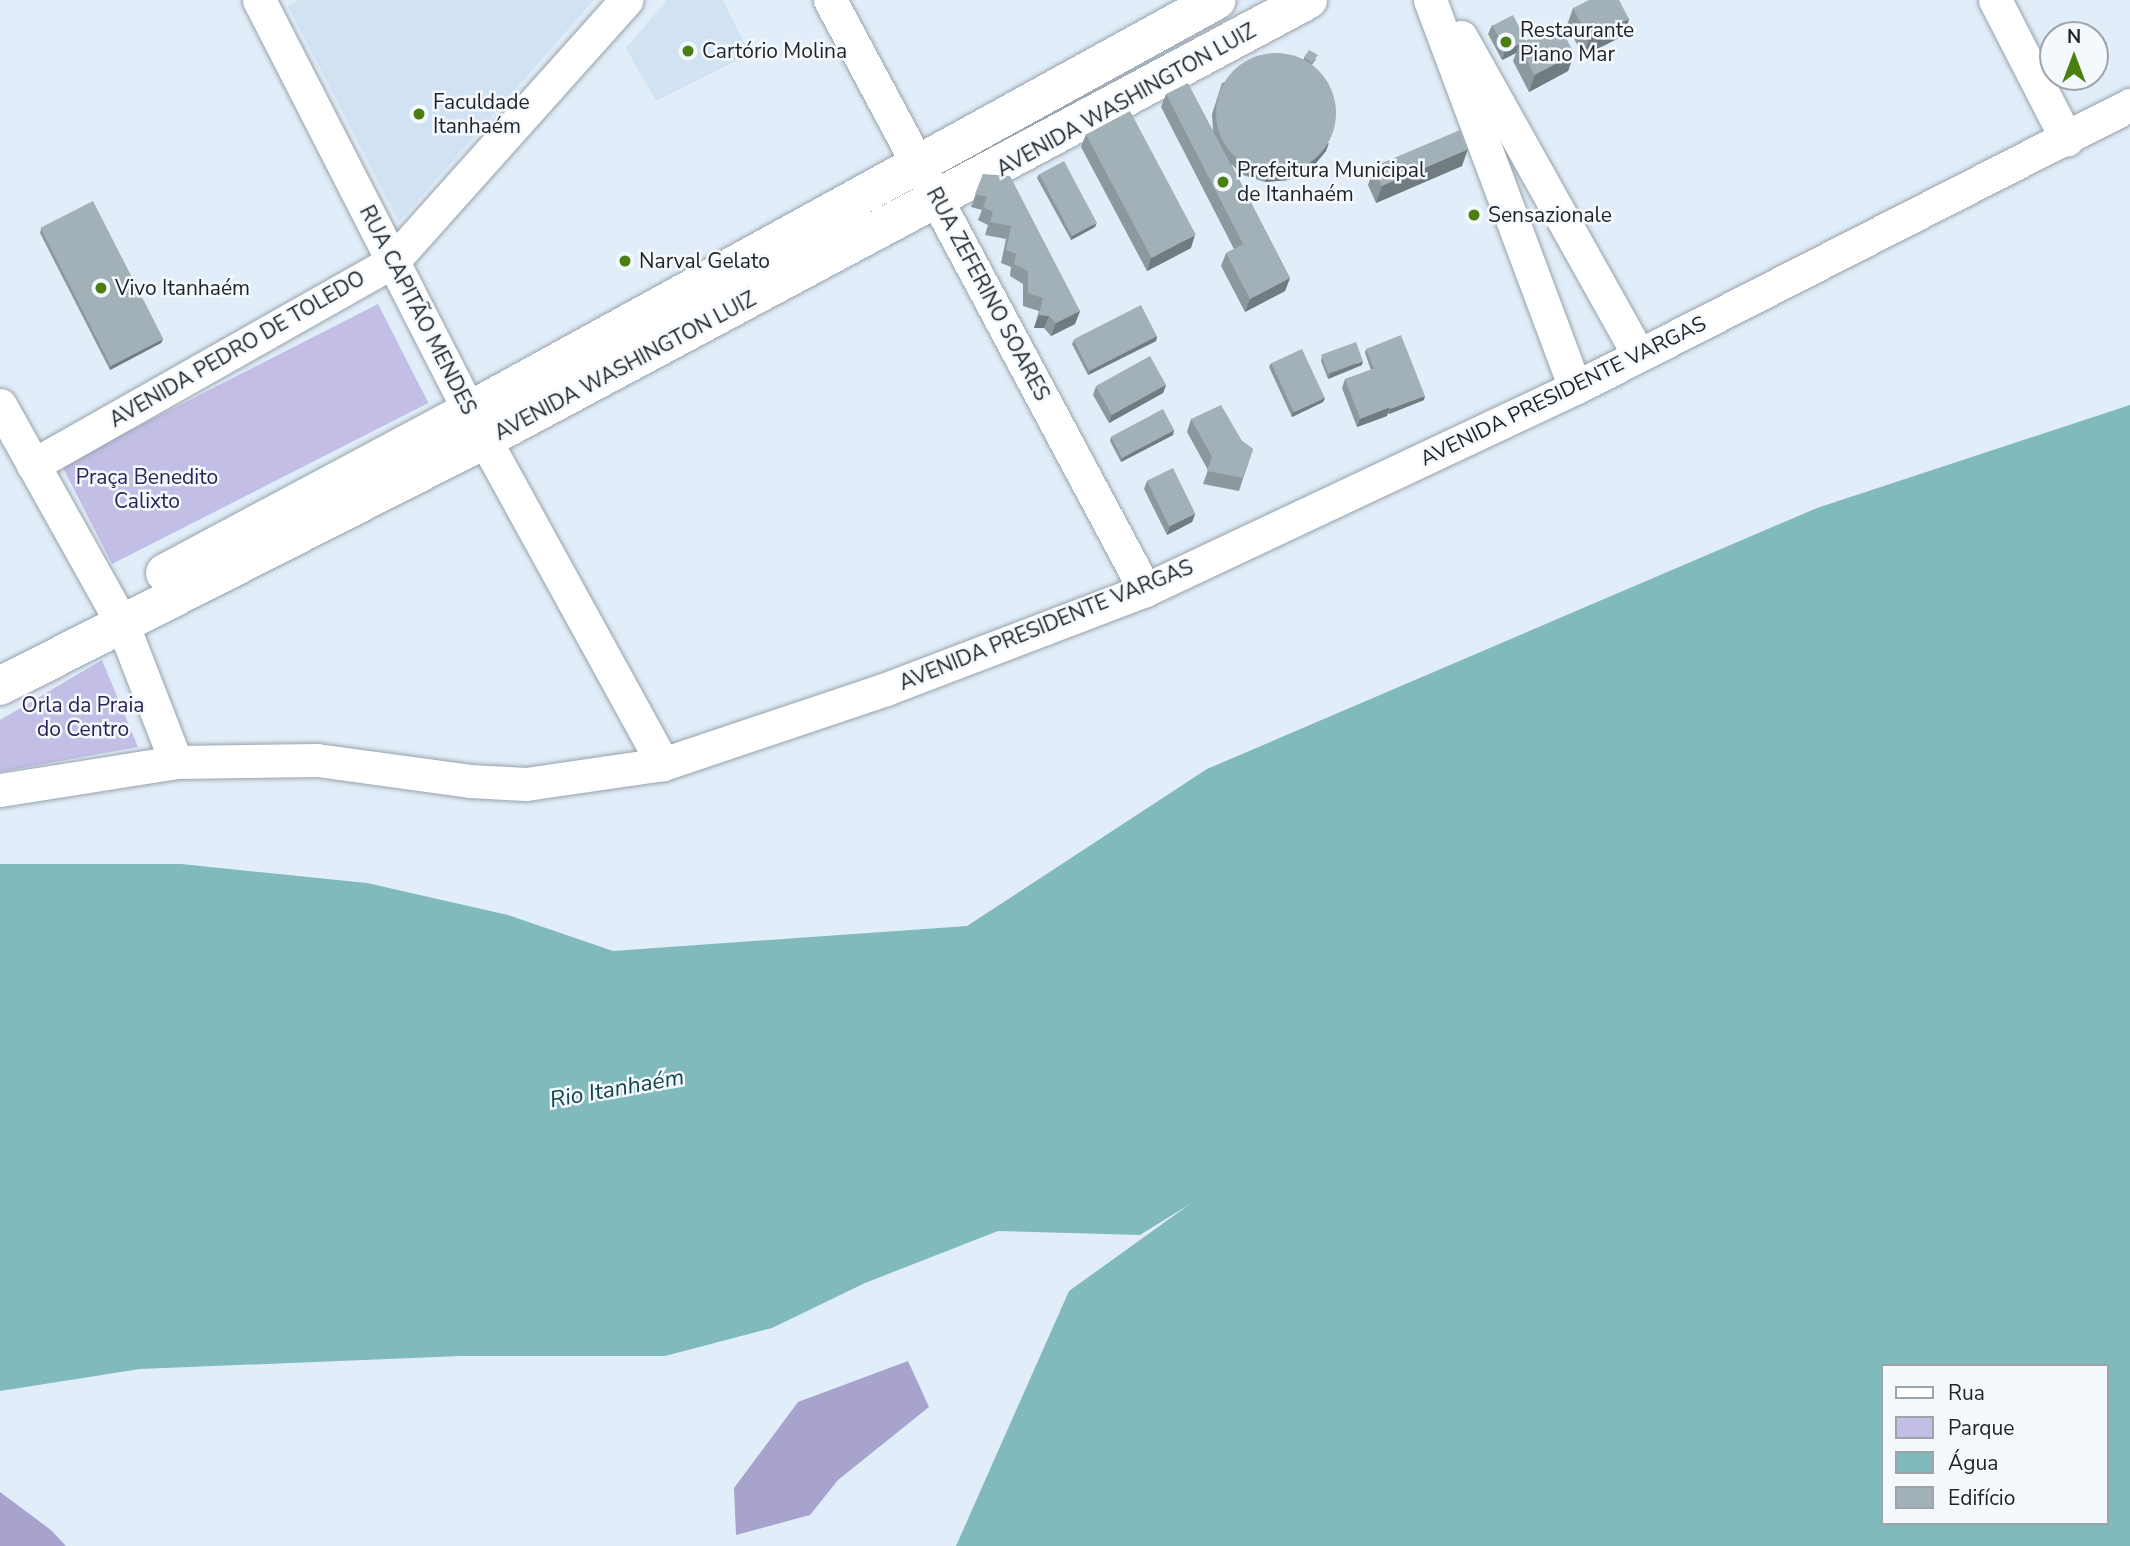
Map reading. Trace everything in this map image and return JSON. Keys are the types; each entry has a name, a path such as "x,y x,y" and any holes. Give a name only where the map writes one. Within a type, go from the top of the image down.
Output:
{"main road":[{"name":"AVENIDA WASHINGTON LUIZ","path":"116,612 478,425 939,201 1308,0"},
{"name":"AVENIDA WASHINGTON LUIZ","path":"478,425 917,162 1197,5"},
{"path":"0,657 116,612"},
{"path":"0,686 116,612"}],"street":[{"name":"RUA CAPITÃO MENDES","path":"259,0 478,425 663,764"},
{"name":"AVENIDA PEDRO DE TOLEDO","path":"33,465 393,261 625,0"},
{"name":"RUA ZEFERINO SOARES","path":"830,0 1145,590"},
{"path":"1430,0 1574,388"},
{"path":"1440,0 1639,355"},
{"path":"1995,0 2067,140"},
{"path":"1197,5 1203,58"},
{"name":"AVENIDA PRESIDENTE VARGAS","path":"0,790 176,762 317,760 470,781 526,784 663,764 886,689 1145,590 1574,388 2130,106"},
{"path":"0,405 116,612 176,762"}],"shaded area":[{"name":"Faculdade Itanhaém","path":"299,0 594,0 399,222 288,6"},
{"name":"Cartório Molina","path":"667,0 723,0 750,54 656,101 626,48"},
{"path":"908,1361 929,1407 838,1480 810,1515 736,1535 734,1488 798,1402"},
{"path":"0,1492 51,1530 66,1546 0,1546"}],"green space":[{"name":"Praça Benedito Calixto","path":"378,304 428,403 112,564 62,465"},
{"name":"Orla da Praia do Centro","path":"102,660 138,747 0,772 0,720"}],"water":[{"name":"Rio Itanhaém","path":"2130,405 2130,1546 956,1546 1069,1291 1190,1204 1140,1235 998,1231 865,1283 772,1328 665,1356 461,1356 140,1369 0,1391 0,864 181,864 367,883 508,915 613,951 967,926 1207,769 1817,508"}],"building":[{"path":"1589,0 1619,0 1629,19 1589,39 1573,8"},
{"path":"1513,15 1526,41 1506,51 1493,25"},
{"path":"1559,24 1574,54 1534,75 1519,44"},
{"path":"1309,50 1318,55 1312,63 1304,57"},
{"path":"1276,53 1299,57 1319,70 1332,90 1336,113 1332,136 1319,156 1299,169 1276,173 1253,169 1233,156 1220,136 1216,113 1220,90 1233,70 1253,57"},
{"path":"1188,83 1290,278 1250,299 1226,253 1243,244 1166,94"},
{"path":"1130,111 1196,235 1152,258 1086,134"},
{"path":"1460,130 1468,149 1382,186 1373,167"},
{"path":"1064,161 1097,223 1072,236 1039,174"},
{"path":"983,174 1010,176 1080,311 1056,323 1049,316 1039,315 1043,298 1028,293 1028,271 1014,264 1016,254 1006,250 1011,226 990,222 993,212 983,207 987,197 975,194"},
{"name":"Vivo Itanhaém","path":"93,201 163,339 111,366 40,228"},
{"path":"1141,305 1157,336 1089,371 1073,340"},
{"path":"1401,335 1425,396 1390,409 1366,349"},
{"path":"1356,342 1363,361 1328,373 1321,355"},
{"path":"1302,349 1325,398 1294,412 1271,363"},
{"path":"1150,356 1166,385 1112,415 1096,386"},
{"path":"1375,368 1390,407 1360,419 1345,379"},
{"path":"1221,405 1242,441 1253,449 1243,478 1207,471 1212,457 1191,419"},
{"path":"1163,409 1174,430 1122,458 1111,437"},
{"path":"1173,468 1195,514 1169,527 1147,481"}],"place":[{"name":"Restaurante Piano Mar","path":"1506,42"},
{"name":"Cartório Molina","path":"688,51"},
{"name":"Faculdade Itanhaém","path":"419,114"},
{"name":"Prefeitura Municipal de Itanhaém","path":"1223,182"},
{"name":"Sensazionale","path":"1474,215"},
{"name":"Narval Gelato","path":"625,261"},
{"name":"Vivo Itanhaém","path":"101,288"}]}
